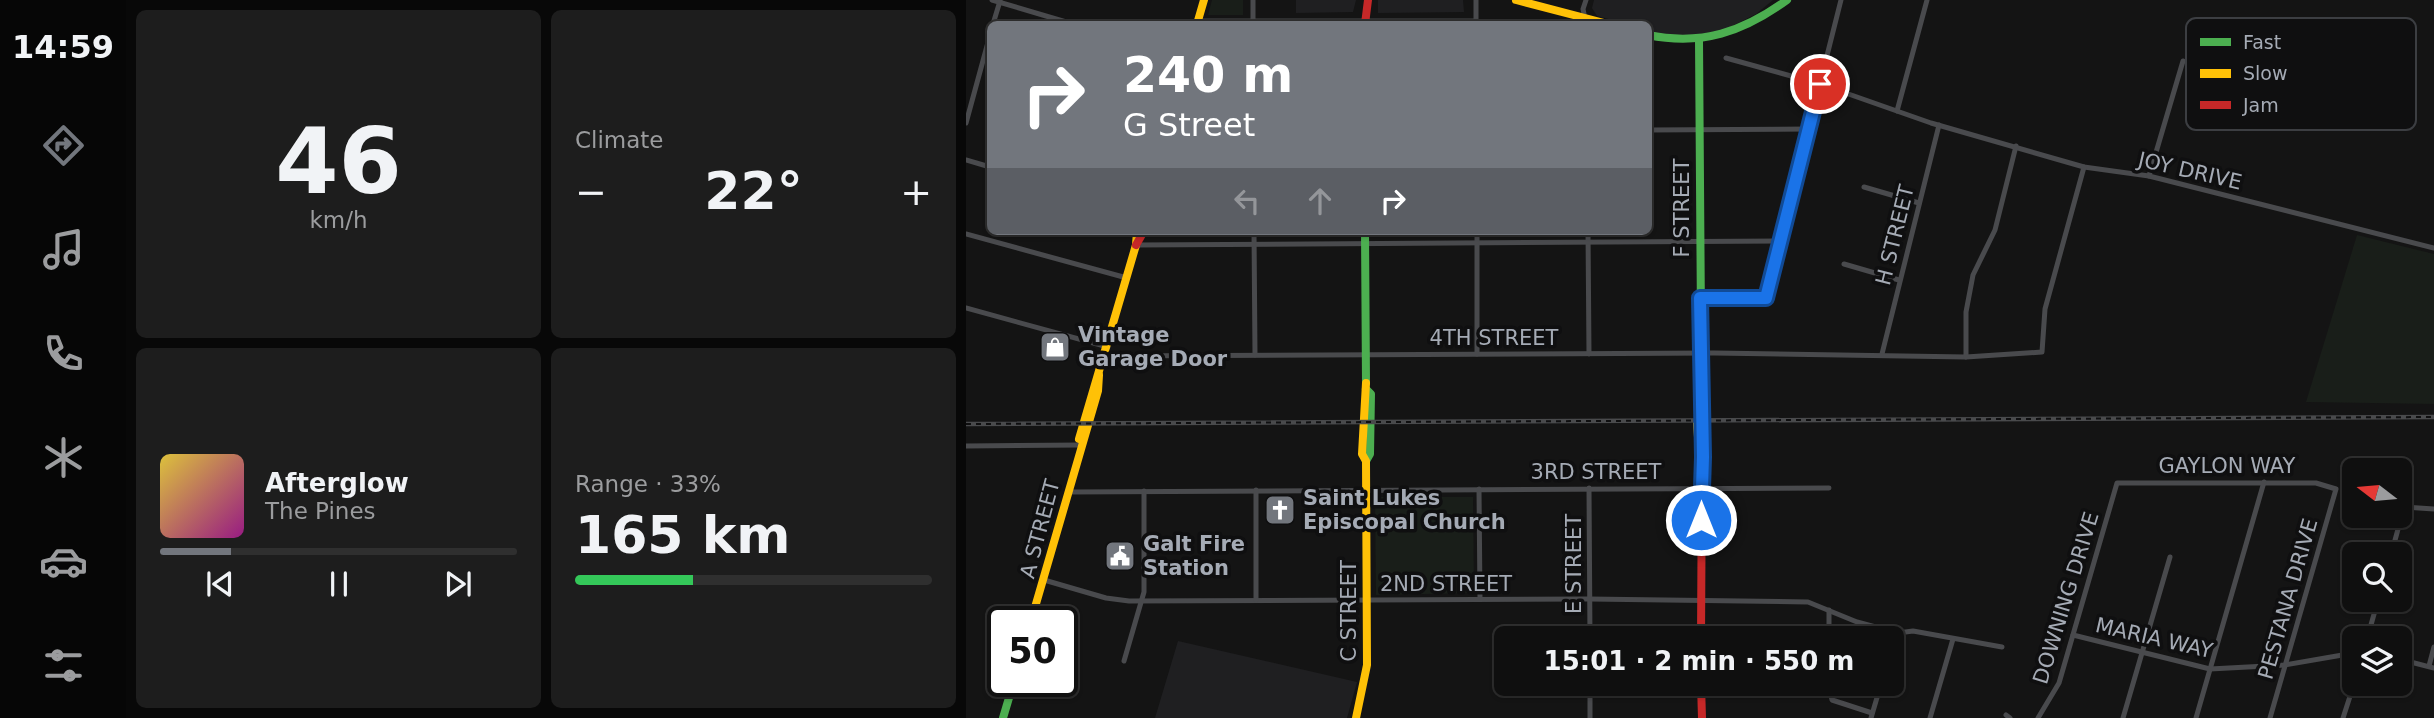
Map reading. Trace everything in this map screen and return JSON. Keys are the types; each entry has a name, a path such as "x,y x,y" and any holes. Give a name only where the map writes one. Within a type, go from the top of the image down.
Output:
{"street":[{"path":"1198,21 1204,0"},
{"path":"1253,0 1253,21"},
{"path":"1365,21 1368,0"},
{"path":"1476,0 1476,21"},
{"path":"1516,0 1586,21 1586,0"},
{"path":"1652,36 1675,41 1699,41 1744,29 1787,0"},
{"path":"1700,298 1766,298 1842,0"},
{"path":"1897,111 1927,0"},
{"path":"994,21 997,1 1063,21"},
{"name":"F STREET","path":"1699,41 1700,374 1697,456 1701,470 1701,626"},
{"path":"966,123 987,46"},
{"name":"JOY DRIVE","path":"1726,58 1820,84 1939,125 2084,167 2149,176 2434,248"},
{"path":"2149,176 2183,61"},
{"name":"H STREET","path":"1882,354 1939,125"},
{"path":"1652,130 1809,129"},
{"path":"1966,357 1966,312 1973,275 1995,230 2016,146"},
{"path":"966,160 987,166"},
{"name":"4TH STREET","path":"966,308 1107,351 1255,355 1700,353 1966,357 2042,352 2045,309 2084,167"},
{"path":"1864,187 1919,203"},
{"path":"966,234 1127,278"},
{"name":"A STREET","path":"1036,606 1081,445 1079,439 1083,420 1107,351 1137,235"},
{"name":"A STREET","path":"1136,245 1142,235"},
{"path":"1254,235 1255,355"},
{"name":"C STREET","path":"1356,718 1367,675 1366,461 1362,454 1363,394 1366,389 1365,235"},
{"path":"1477,235 1477,354"},
{"path":"1588,235 1589,354"},
{"path":"1136,245 1780,241"},
{"path":"1844,264 1899,280"},
{"path":"966,446 1081,445"},
{"name":"GAYLON WAY","path":"2117,482 2305,482 2336,489"},
{"name":"DOWNING DRIVE","path":"2038,718 2055,694 2117,482"},
{"path":"2196,718 2264,482"},
{"name":"E STREET","path":"1589,488 1590,626"},
{"name":"3RD STREET","path":"1069,492 1829,488"},
{"path":"1479,489 1480,600"},
{"name":"PESTANA DRIVE","path":"2270,718 2336,489"},
{"path":"1256,490 1256,600"},
{"path":"1124,661 1144,592 1143,491"},
{"path":"2395,542 2404,507 2434,509"},
{"path":"2123,718 2169,557"},
{"name":"2ND STREET","path":"1044,580 1105,598 1141,601 1590,599 1808,602 1829,610"},
{"path":"1829,626 1829,610 1872,626"},
{"path":"1904,632 1913,631 2002,647"},
{"name":"MARIA WAY","path":"2073,635 2210,669 2285,665 2342,655"},
{"path":"1930,718 1953,639"},
{"path":"2412,662 2431,667 2434,647"},
{"path":"1590,696 1590,718"},
{"path":"1701,696 1702,718"},
{"path":"1831,696 1832,699 1872,716 1878,696"},
{"path":"2343,718 2350,696"},
{"path":"1003,718 1009,697"}],"shaded area":[{"path":"1212,0 1243,0 1243,15 1208,15"},
{"path":"1296,0 1356,0 1353,12 1296,13"},
{"path":"1378,0 1463,0 1464,12 1378,13"},
{"path":"1594,0 1773,0 1756,14 1724,30 1688,36 1656,33 1652,31 1652,21 1616,21 1597,16 1592,8"},
{"path":"2357,235 2434,254 2434,404 2306,402"},
{"path":"1375,497 1473,497 1474,593 1376,595"},
{"path":"1178,641 1357,682 1347,718 1155,718"}],"railway":[{"path":"966,424 2434,417"}],"traffic: fast":[{"path":"1652,36 1686,39 1721,34 1754,21 1787,0"},
{"path":"1699,41 1702,463"},
{"path":"1365,235 1366,383"},
{"path":"1366,389 1371,394 1370,454 1366,461"},
{"path":"1003,718 1009,697"}],"traffic: slow":[{"path":"1198,21 1204,0"},
{"path":"1516,0 1596,21"},
{"path":"1079,439 1137,235"},
{"path":"1035,606 1098,391 1099,375"},
{"path":"1356,718 1367,665 1366,461 1362,454 1366,383"},
{"path":"1697,423 1700,465"}],"traffic: jam":[{"path":"1365,21 1368,0"},
{"path":"1136,245 1142,235"},
{"path":"1701,626 1702,463"},
{"path":"1701,696 1702,718"}],"place":[{"name":"Vintage Garage Door","path":"1055,347"},
{"name":"Saint Lukes Episcopal Church","path":"1280,510"},
{"name":"Galt Fire Station","path":"1120,556"}],"route":[{"path":"1701,520 1703,457 1700,298 1766,298 1820,84"}]}
